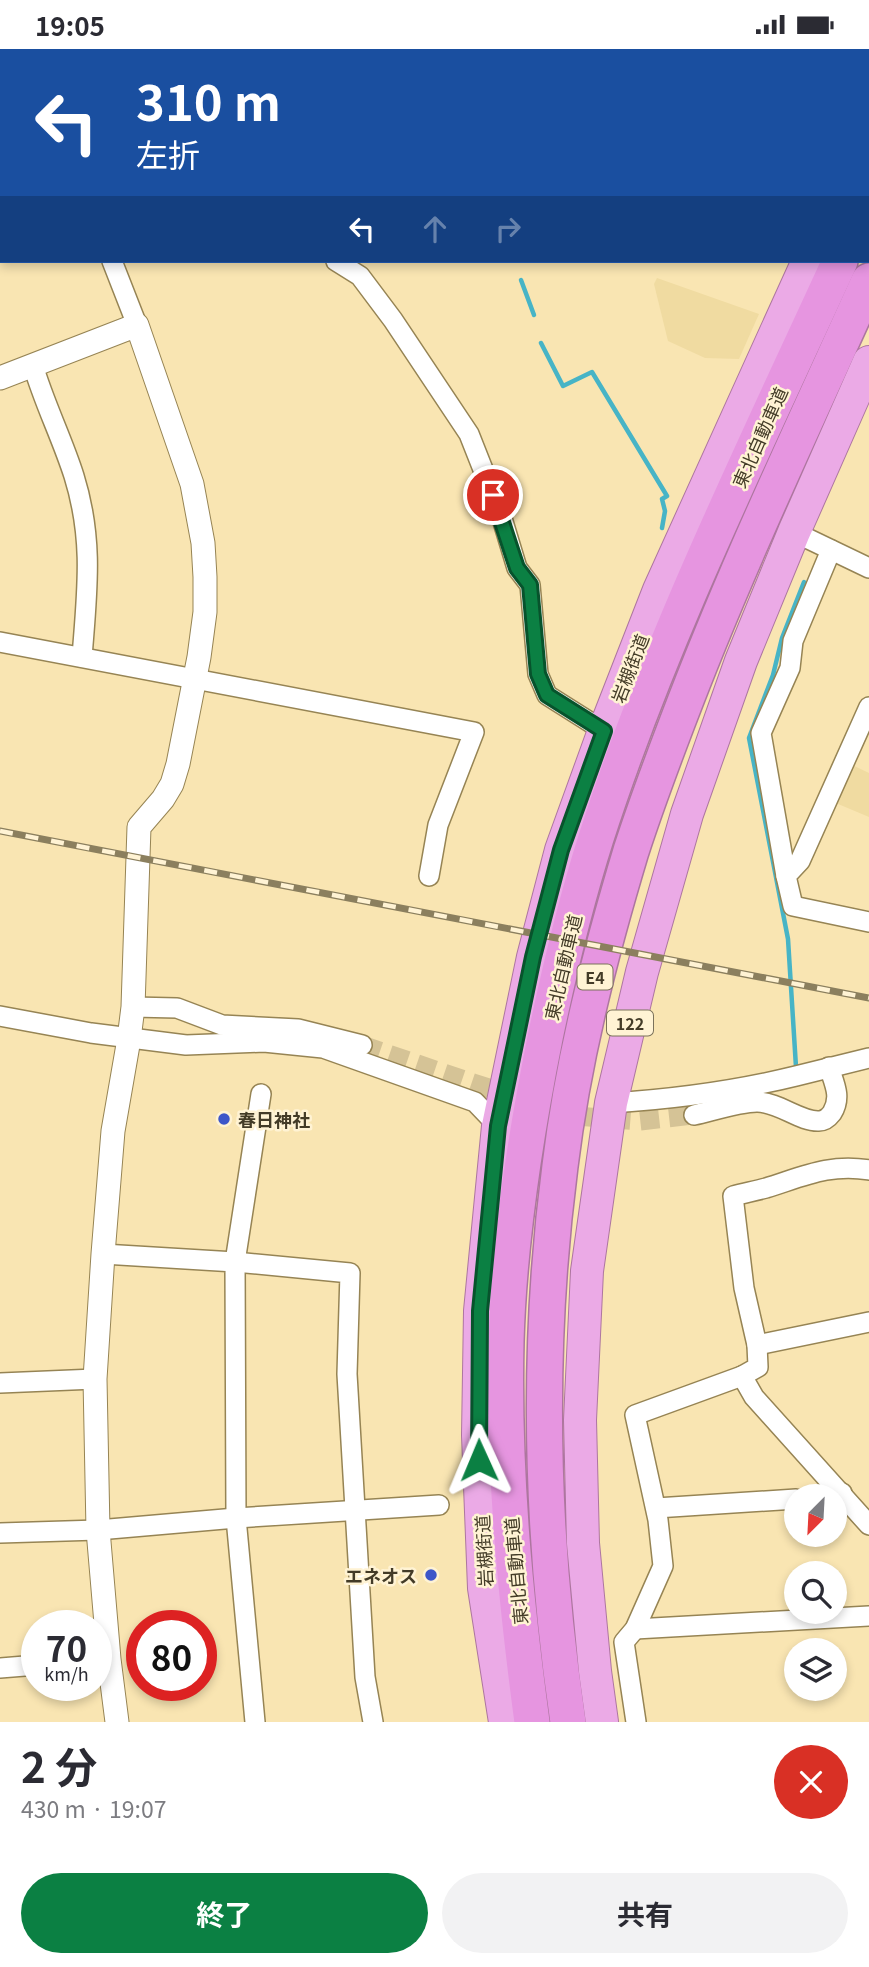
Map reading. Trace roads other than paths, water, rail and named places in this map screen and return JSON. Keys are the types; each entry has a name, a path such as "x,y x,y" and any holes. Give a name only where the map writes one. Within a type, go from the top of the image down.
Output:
{"highway":[{"name":"岩槻街道","path":"505,1722 484,1588 478,1435 480,1311 498,1126 533,957 561,850 659,590 807,263"},
{"name":"東北自動車道","path":"532,1722 520,1633 508,1487 506,1340 518,1193 534,1092 552,1005 574,913 596,839 636,725 716,531 838,263"},
{"name":"東北自動車道","path":"568,1722 558,1656 551,1563 544,1419 547,1317 559,1166 595,978 632,847 698,666 749,545 869,281"},
{"name":"122","path":"602,1722 583,1543 580,1420 587,1271 611,1103 642,972 687,814 741,661 869,362"}],"street":[{"path":"101,1610 95,1379 113,1131 133,1007 139,827 172,784 195,679 205,612 205,577 192,484 113,263"},
{"path":"340,263 360,276 393,320 469,434 501,515 517,568 530,585 538,674 547,695 604,731"},
{"path":"0,378 137,325"},
{"path":"33,365 74,476 83,510 88,571 82,657"},
{"path":"794,532 869,568"},
{"path":"831,550 793,641 790,668 761,733 793,906 869,922"},
{"path":"0,642 474,732 439,825 429,876"},
{"path":"786,876 800,861 869,707"},
{"path":"133,1007 177,1008 222,1025 298,1029 362,1045"},
{"path":"1,1021 186,1045 264,1042 323,1048 475,1103 498,1126"},
{"path":"611,1103 664,1100 718,1091 869,1058"},
{"path":"694,1115 755,1102 771,1104 809,1120 825,1120 831,1114 838,1098 829,1067"},
{"path":"255,1722 236,1518 235,1262 261,1094"},
{"path":"636,1722 624,1641 635,1629 663,1566 656,1508 635,1415 742,1376 758,1367 757,1345 744,1288 733,1196 816,1171 851,1167 869,1170"},
{"path":"103,1254 235,1262 350,1273 346,1374 365,1677 373,1722"},
{"path":"757,1345 869,1322"},
{"path":"742,1376 754,1397 834,1484"},
{"path":"0,1383 95,1379"},
{"path":"847,1499 869,1525"},
{"path":"656,1508 784,1500"},
{"path":"0,1533 98,1530 439,1505"},
{"path":"635,1629 869,1616"},
{"path":"0,1668 21,1666"},
{"path":"112,1700 117,1722"}],"waterway":[{"path":"521,280 534,315"},
{"path":"541,343 563,386 592,372 667,496 662,499 665,511 662,528"},
{"path":"796,1067 788,939 749,738 773,675 782,638 804,582"}],"tunnel":[{"path":"362,1045 576,1116 640,1121 694,1115"}],"railway":[{"path":"0,831 869,998"}],"place":[{"name":"春日神社","path":"224,1119"},
{"name":"エネオス","path":"431,1575"}]}
